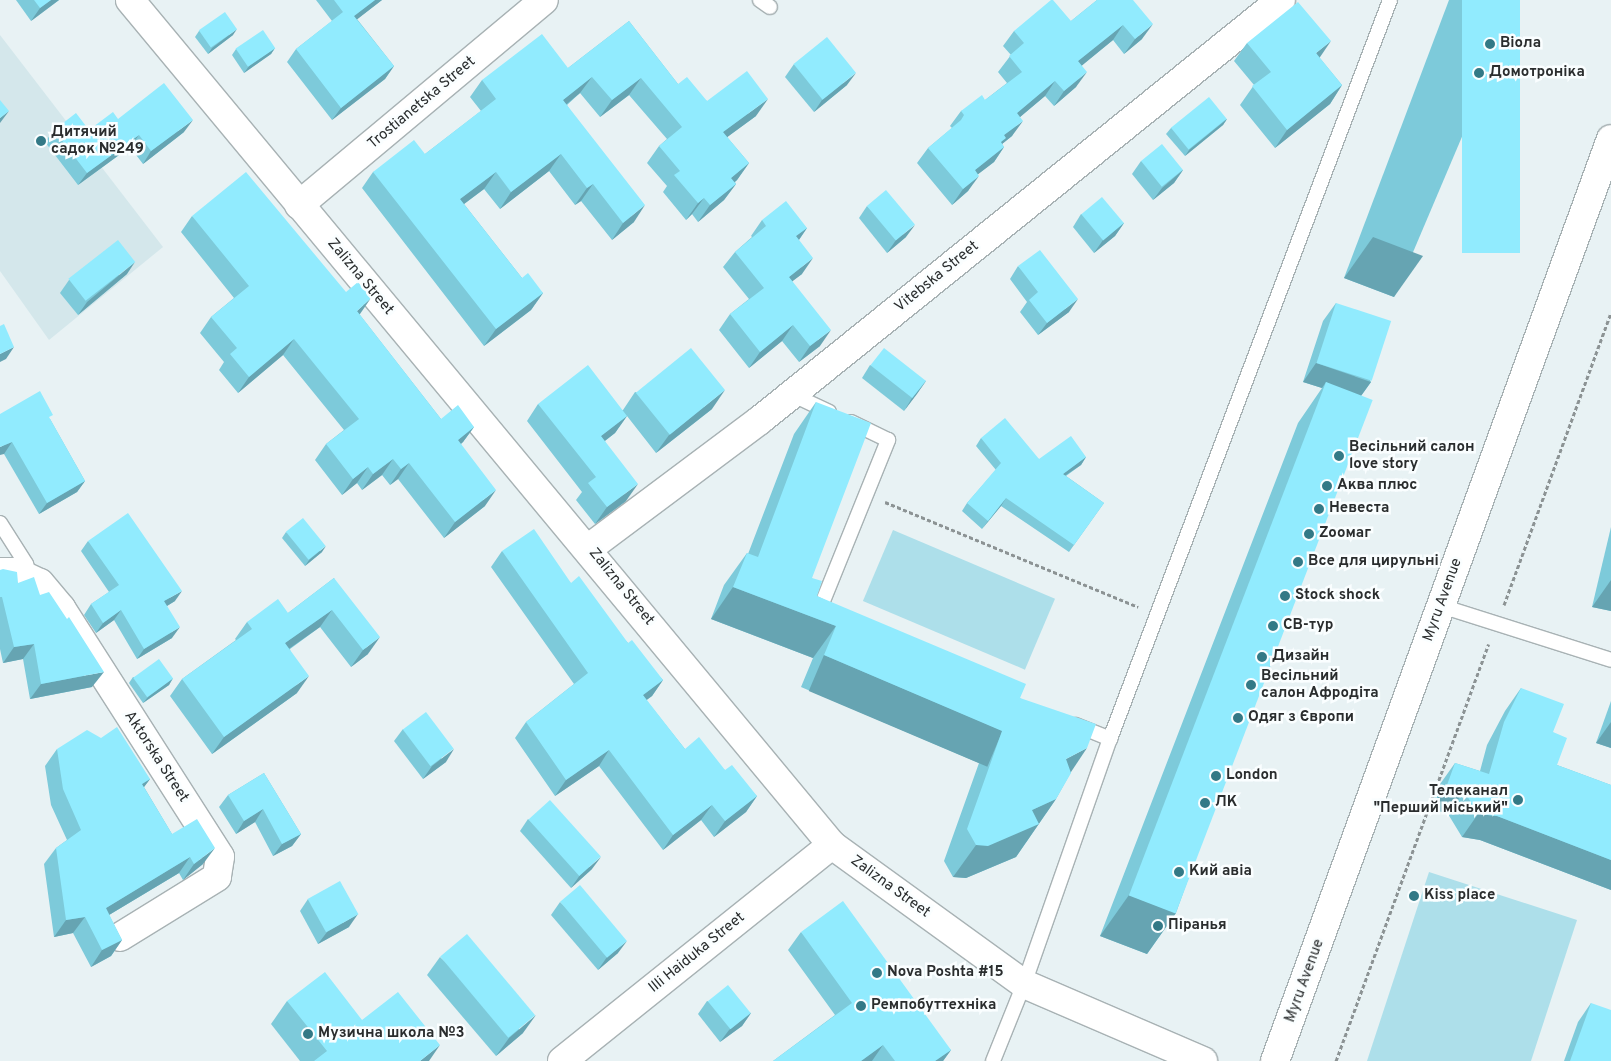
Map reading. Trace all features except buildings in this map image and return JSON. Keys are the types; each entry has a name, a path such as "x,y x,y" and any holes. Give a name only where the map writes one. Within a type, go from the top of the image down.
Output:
{"street":[{"name":"Zalizna Street","path":"130,0 299,205 589,548 832,845 1024,984 1203,1061"},
{"name":"Trostianetska Street","path":"299,205 544,0"},
{"name":"Vitebska Street","path":"589,548 791,394 1281,0"},
{"name":"Myru Avenue","path":"1275,1061 1611,139"},
{"name":"Aktorska Street","path":"0,572 16,572 40,583 61,608 220,858 216,877 120,937"},
{"name":"Illi Haiduka Street","path":"562,1061 832,845"}],"lane":[{"path":"993,1061 1024,984 1110,739 1390,0"},
{"path":"791,394 888,440 815,620 824,624"},
{"path":"0,523 26,564 30,578"},
{"path":"1441,606 1611,660"},
{"path":"1064,720 1110,739"}],"path":[{"path":"1336,1061 1611,312"},
{"path":"866,494 1157,615"}],"shaded area":[{"name":"Дитячий садок №249","path":"0,35 163,247 49,340 0,271"},
{"path":"893,530 1055,599 1025,670 863,601"},
{"path":"1429,872 1577,920 1531,1061 1367,1061"}],"place":[{"name":"Віола","path":"1490,44"},
{"name":"Домотроніка","path":"1479,73"},
{"name":"Дитячий садок №249","path":"41,141"},
{"name":"Весільний салон love story","path":"1339,456"},
{"name":"Аква плюс","path":"1327,486"},
{"name":"Невеста","path":"1319,509"},
{"name":"Zooмаг","path":"1309,534"},
{"name":"Все для цирульні","path":"1298,562"},
{"name":"Stock shock","path":"1285,596"},
{"name":"СВ-тур","path":"1273,626"},
{"name":"Дизайн","path":"1262,657"},
{"name":"Весільний салон Афродіта","path":"1251,685"},
{"name":"Одяг з Європи","path":"1238,718"},
{"name":"London","path":"1216,776"},
{"name":"Телеканал \"Перший мiський\"","path":"1518,800"},
{"name":"ЛК","path":"1205,803"},
{"name":"Кий авіа","path":"1179,872"},
{"name":"Kiss place","path":"1414,896"},
{"name":"Піранья","path":"1158,926"},
{"name":"Nova Poshta #15","path":"877,973"},
{"name":"Ремпобуттехніка","path":"861,1006"},
{"name":"Музична школа №3","path":"308,1034"}]}
